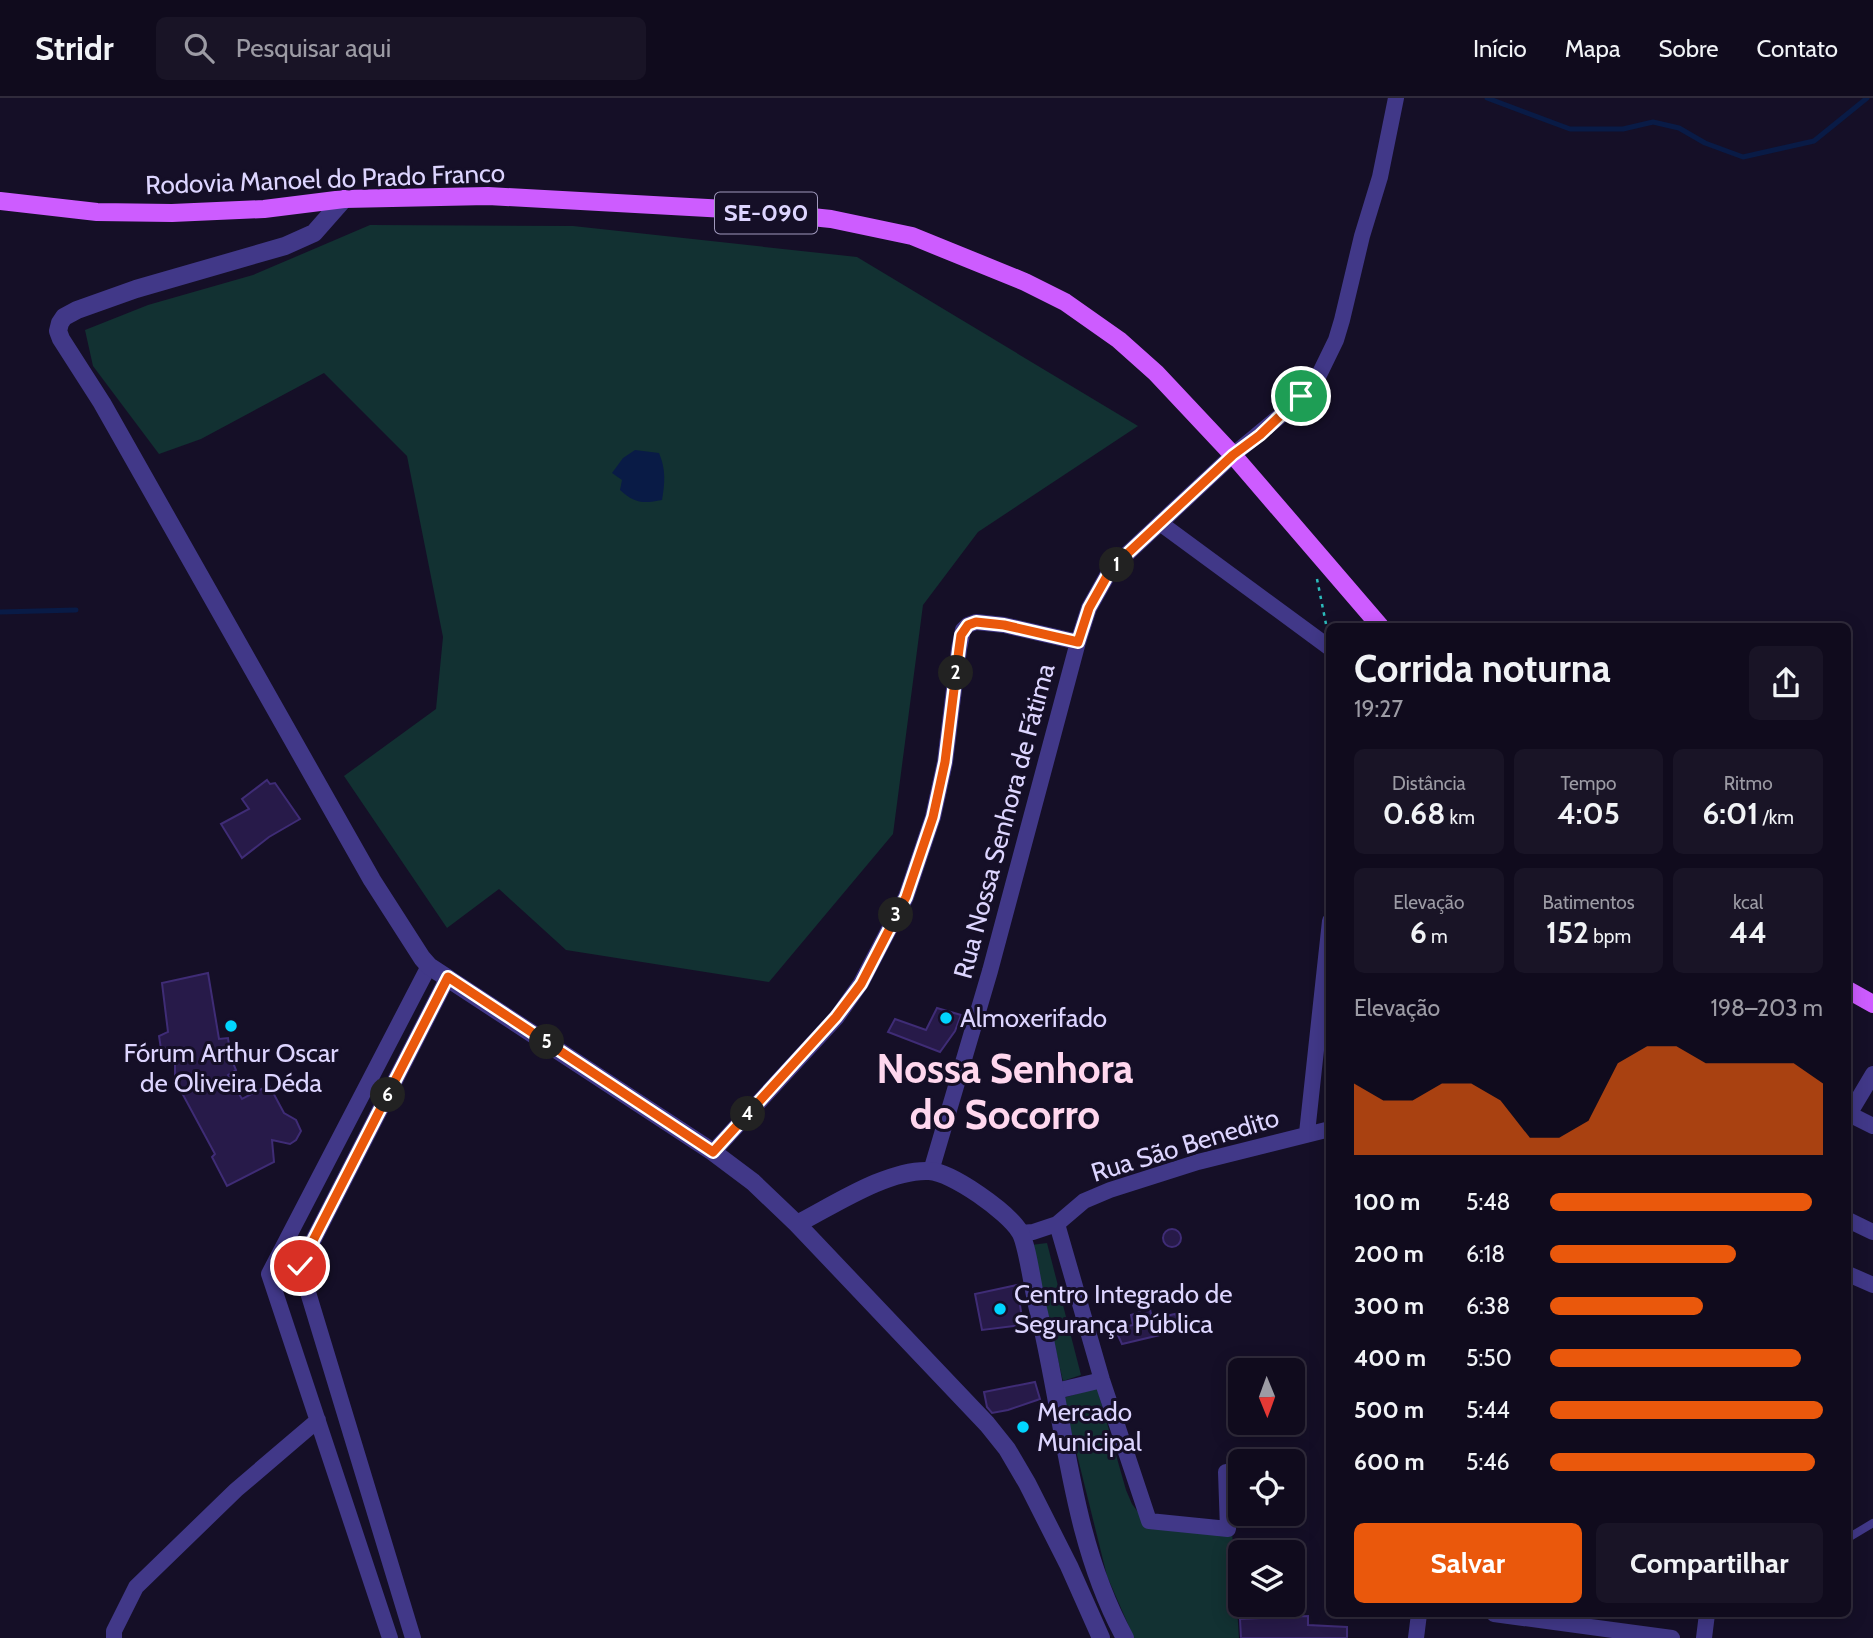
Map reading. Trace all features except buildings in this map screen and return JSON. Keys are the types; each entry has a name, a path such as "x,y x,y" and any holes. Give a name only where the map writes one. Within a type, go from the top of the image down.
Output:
{"main road":[{"name":"Rodovia Manoel do Prado Franco","path":"0,201 97,212 172,213 264,209 344,199 488,196 744,210 831,219 912,236 1025,282 1065,302 1119,340 1156,373 1233,455 1377,623"},
{"path":"1851,992 1873,1004"}],"street":[{"name":"Rua Nossa Senhora de Fátima","path":"932,1171 990,971 1089,608 1107,576 1127,554 1233,455 1291,407 1318,377 1342,320 1362,236 1380,177 1396,98"},
{"path":"344,199 314,233 285,246 136,289 77,310 64,317 58,327 65,348 109,414 372,880 429,966 713,1152 753,1182 797,1224 953,1387 1007,1449 1069,1566 1101,1638"},
{"path":"1160,523 1326,645"},
{"path":"713,1152 836,1017 861,984 906,897 933,817 945,762 963,630 968,625 986,622 1078,642"},
{"path":"1307,1133 1326,958"},
{"path":"390,1638 269,1274 429,966"},
{"path":"413,1638 300,1266 448,977"},
{"path":"1851,1112 1873,1074"},
{"path":"1851,1116 1873,1126"},
{"name":"Rua São Benedito","path":"1021,1233 1057,1224 1084,1201 1111,1190 1198,1162 1326,1130"},
{"path":"797,1224 886,1180 910,1171 932,1171 957,1180 995,1206 1021,1233 1089,1552 1125,1638"},
{"path":"1851,1221 1873,1231"},
{"path":"1057,1224 1102,1380 1149,1521 1228,1529 1226,1472"},
{"path":"1851,1275 1873,1284"},
{"path":"1056,1391 1102,1380"},
{"path":"114,1638 114,1631 136,1587 236,1490 318,1420"},
{"path":"1416,1638 1419,1617"},
{"path":"1516,1617 1672,1638"},
{"path":"1704,1638 1707,1617"}],"lane":[{"path":"1851,1536 1873,1523"}],"path":[{"path":"1319,555 1317,579 1326,624"}],"green space":[{"path":"370,225 573,226 857,257 1138,426 978,532 923,605 893,834 769,982 566,950 499,889 447,928 344,776 436,709 443,637 407,456 324,373 201,439 159,454 93,366 85,330 148,305 253,275"},
{"path":"1047,1243 1081,1375 1063,1381 1031,1245"},
{"path":"1097,1388 1126,1490 1132,1504 1147,1524 1232,1532 1233,1540 1228,1540 1228,1617 1238,1617 1239,1638 1134,1638 1107,1576 1063,1398"}],"water":[{"path":"635,450 659,453 664,476 662,500 639,501 620,490 622,480 612,473 623,458"}],"waterway":[{"path":"1487,98 1570,129 1623,129 1653,122 1679,128 1705,143 1743,157 1814,141 1867,98"},
{"path":"0,612 76,610"}],"place":[{"name":"Almoxerifado","path":"946,1018"},
{"name":"Fórum Arthur Oscar de Oliveira Déda","path":"231,1026"},
{"name":"Centro Integrado de Segurança Pública","path":"1000,1309"},
{"name":"Mercado Municipal","path":"1023,1427"}],"district":[{"name":"Nossa Senhora do Socorro","path":"1005,1092"}],"route":[{"path":"300,1266 448,977 713,1152 836,1017 861,984 906,897 933,817 945,762 963,630 976,622 986,622 1078,642 1089,608 1107,576 1233,455 1260,435 1301,396"}]}
